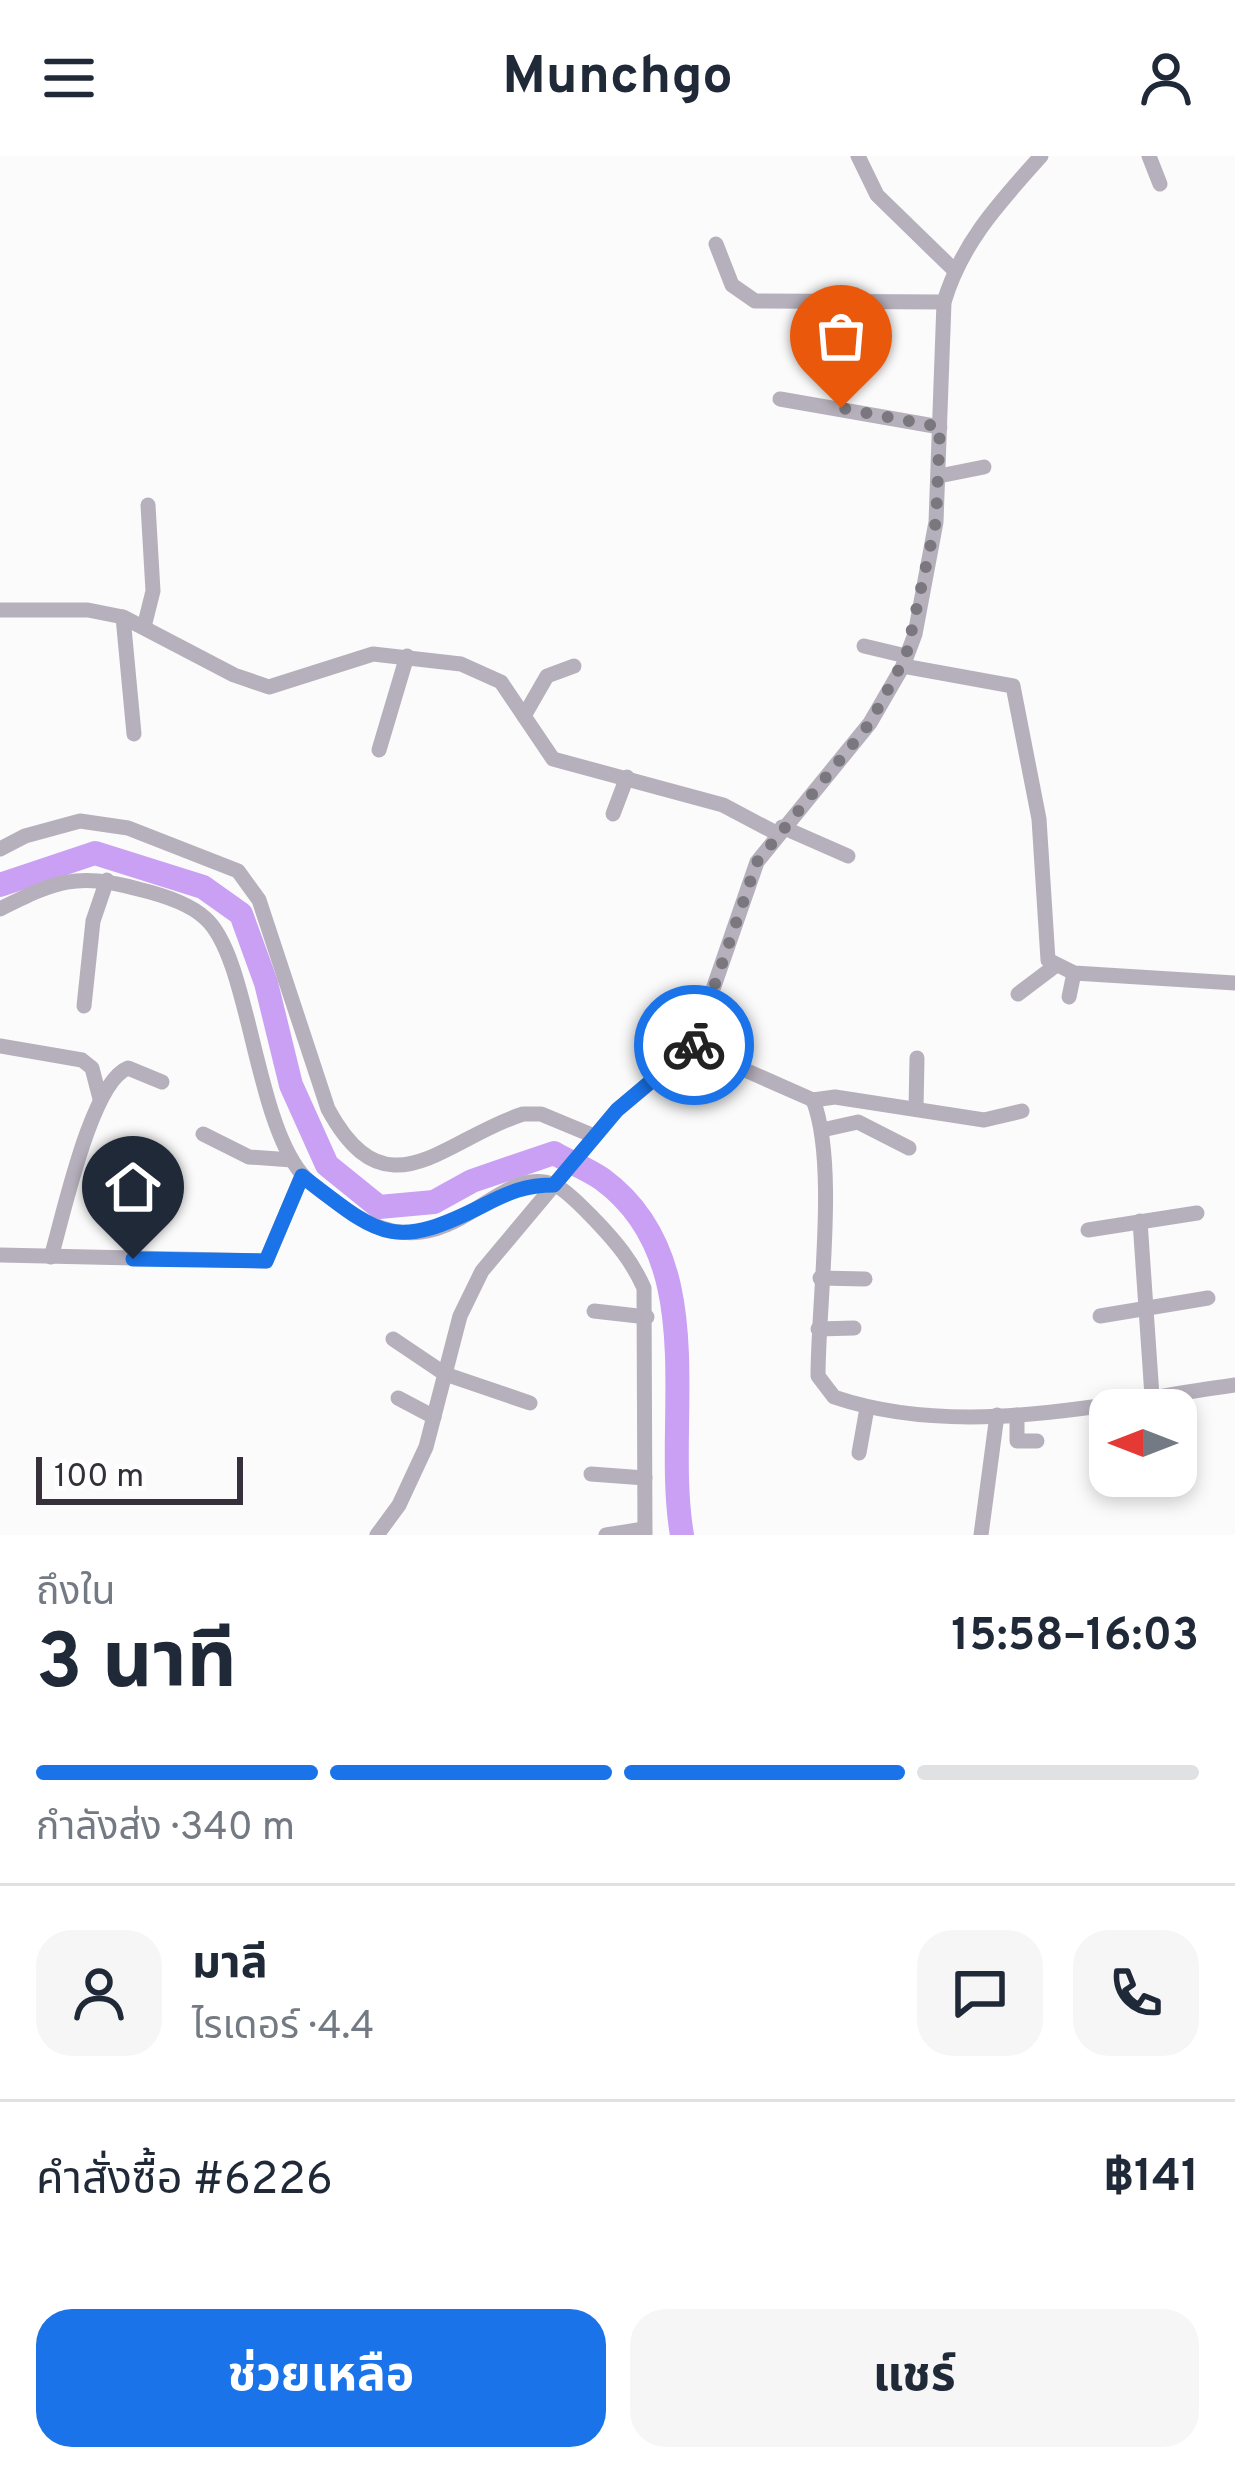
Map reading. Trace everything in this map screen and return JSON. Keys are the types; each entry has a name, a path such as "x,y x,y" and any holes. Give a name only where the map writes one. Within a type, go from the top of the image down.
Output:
{"street":[{"path":"859,156 877,195 954,270"},
{"path":"377,1535 399,1505 434,1417 460,1316 482,1271 590,1140 693,1047 745,888 779,830 858,740 904,661 936,521 944,302 954,270 977,228 1041,156"},
{"path":"1149,156 1160,184"},
{"path":"716,244 732,285 755,302 944,302"},
{"path":"779,399 940,427"},
{"path":"939,476 984,467"},
{"path":"144,627 153,590 148,506"},
{"path":"0,610 88,610 123,617 234,675 269,687 353,656 407,656 483,670 502,682 554,759 723,805 848,856"},
{"path":"123,617 134,734"},
{"path":"864,646 904,661 1013,686 1039,819 1048,960 1074,973 1235,982"},
{"path":"380,750 407,656"},
{"path":"524,716 547,676 574,666"},
{"path":"614,814 627,777"},
{"path":"0,849 25,836 80,821 178,844 238,871 266,917 328,1109 344,1139 365,1157 396,1166 425,1165 523,1114 541,1114 590,1140"},
{"path":"0,909 75,877 107,880 190,909 211,925 231,968 264,1091 292,1160 302,1176 370,1225 409,1235 431,1231 520,1187 556,1182"},
{"path":"84,1006 93,921 107,880"},
{"path":"1018,994 1055,966"},
{"path":"1069,998 1074,973"},
{"path":"0,1046 82,1060 92,1067 100,1099"},
{"path":"693,1047 813,1100 836,1097 984,1120 1022,1111"},
{"path":"916,1058 916,1109"},
{"path":"50,1257 100,1099 119,1071 128,1067 162,1082"},
{"path":"813,1100 822,1130 818,1329 823,1389 867,1408 908,1415 1017,1414 1089,1404"},
{"path":"822,1130 858,1122 909,1148"},
{"path":"203,1134 249,1157 292,1160"},
{"path":"0,1255 266,1261 302,1176"},
{"path":"556,1182 631,1260 644,1288 645,1532 606,1535"},
{"path":"1088,1230 1197,1213"},
{"path":"1140,1221 1153,1389"},
{"path":"820,1278 865,1280"},
{"path":"1100,1316 1208,1298"},
{"path":"594,1312 646,1317"},
{"path":"818,1329 854,1328"},
{"path":"393,1340 445,1374 530,1403"},
{"path":"1197,1390 1235,1384"},
{"path":"398,1398 434,1417"},
{"path":"859,1453 867,1408"},
{"path":"1017,1414 1017,1441 1037,1442"},
{"path":"981,1535 997,1415"},
{"path":"591,1474 644,1478"}],"waterway":[{"path":"0,885 95,853 203,887 241,914 266,983 291,1085 327,1165 379,1207 434,1202 472,1181 554,1153 602,1179 637,1213 659,1253 671,1297 682,1535"}],"way so far":[{"path":"694,1045 757,862 776,832 832,774 870,723 915,634 936,521 940,427 841,408"}],"route":[{"path":"133,1259 266,1261 276,1246 290,1195 302,1176 370,1225 409,1235 431,1231 520,1187 554,1185 617,1110 694,1045"}]}
